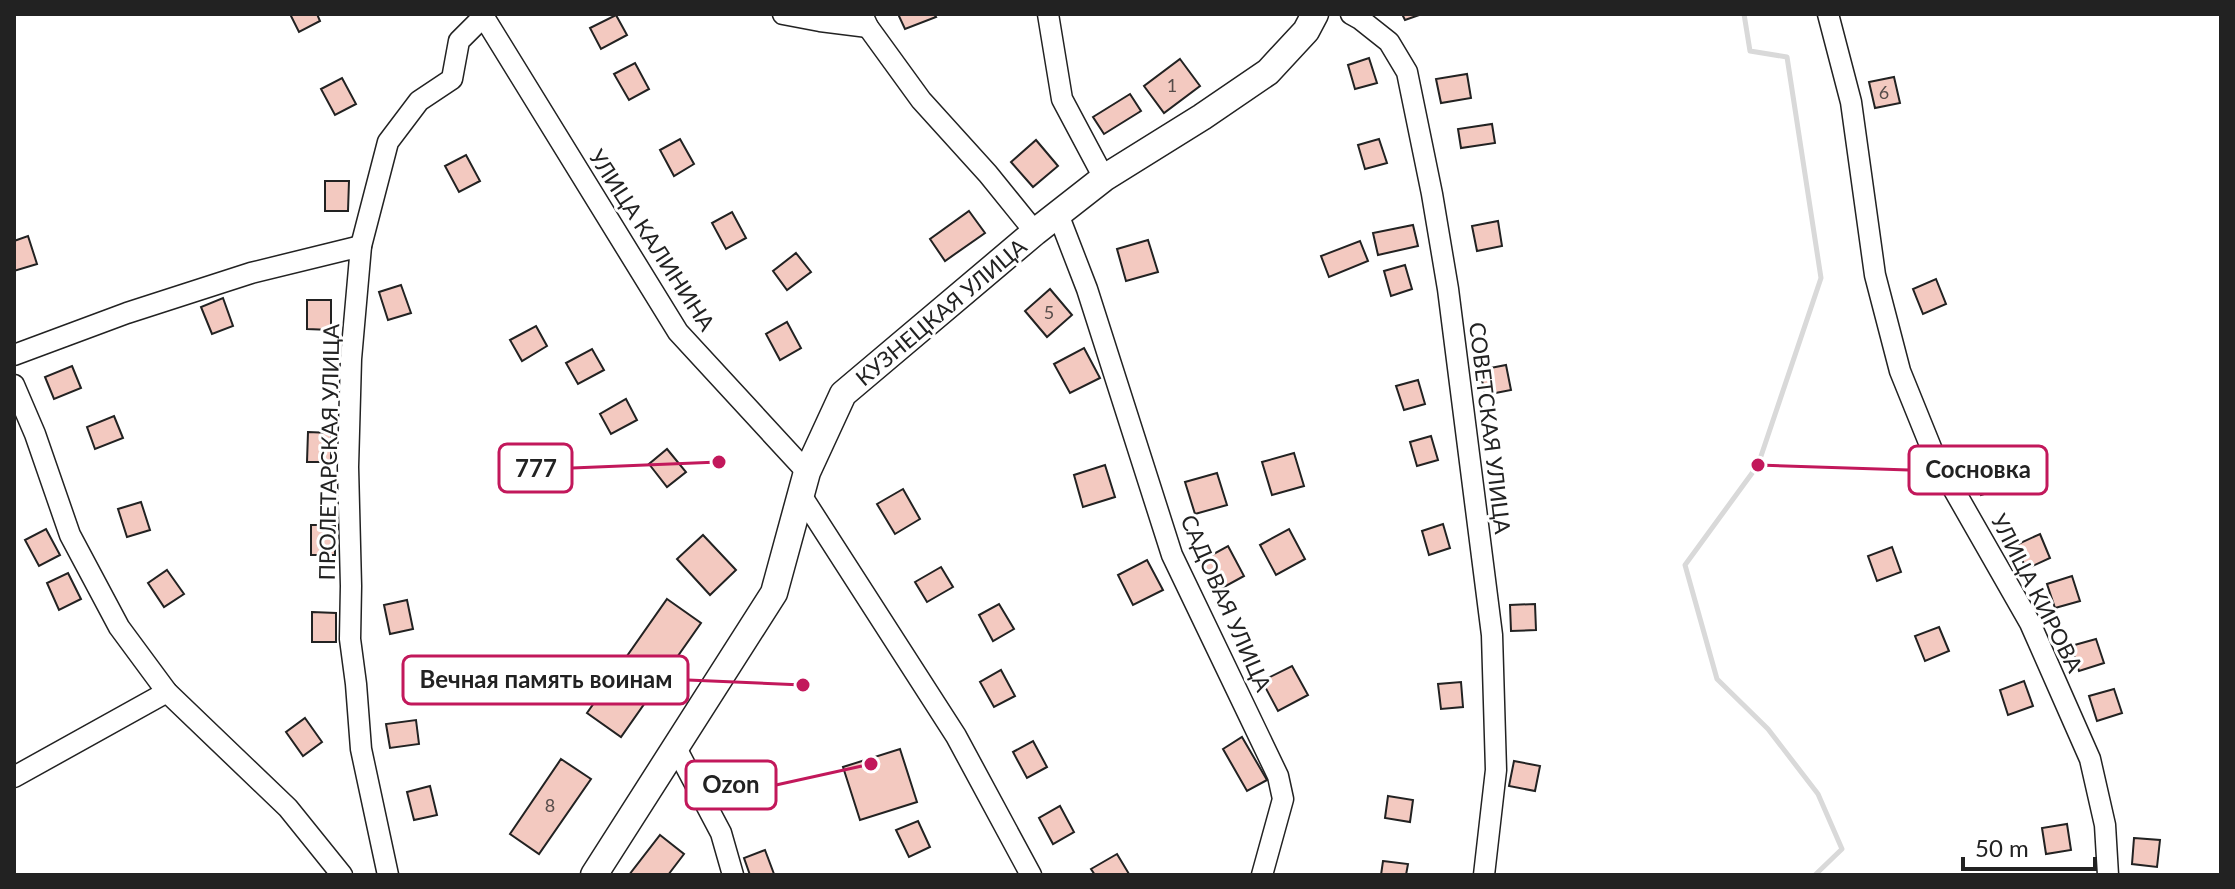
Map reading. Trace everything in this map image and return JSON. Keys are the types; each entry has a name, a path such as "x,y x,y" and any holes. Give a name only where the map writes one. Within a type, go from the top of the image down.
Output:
{"main road":[{"name":"КУЗНЕЦКАЯ УЛИЦА","path":"594,875 774,593 804,484 843,394 1104,178 1268,72 1306,31 1315,14"}],"street":[{"path":"783,14 820,21 865,20 921,100 1035,232"},
{"path":"1048,14 1062,99 1104,178"},
{"name":"СОВЕТСКАЯ УЛИЦА","path":"1351,14 1389,42 1407,72 1430,179 1448,289 1492,635 1496,770 1484,875"},
{"name":"УЛИЦА КИРОВА","path":"1828,14 1851,102 1875,275 1900,371 1934,455 2030,623 2090,759 2105,825 2108,875"},
{"name":"ПРОЛЕТАРСКАЯ УЛИЦА","path":"388,875 361,749 350,639 348,467 351,359 361,246 388,142 419,101 452,79 459,41 482,15"},
{"name":"УЛИЦА КАЛИНИНА","path":"482,15 678,332 804,484 956,736 1031,875"},
{"name":"САДОВАЯ УЛИЦА","path":"1058,214 1087,289 1172,555 1278,776 1283,799 1262,875"},
{"path":"14,355 127,313 251,273 361,246"},
{"path":"14,385 35,434 70,535 119,627 167,692 288,808 342,875"},
{"path":"14,777 167,692"},
{"path":"676,748 721,833 733,875"}],"building":[{"path":"290,14 317,14 320,21 299,32"},
{"path":"898,14 934,14 936,17 905,29"},
{"path":"1402,14 1422,14 1405,20"},
{"path":"616,15 627,35 601,49 590,28"},
{"path":"1369,58 1377,83 1355,89 1348,65"},
{"path":"1180,59 1200,86 1164,113 1144,86"},
{"path":"635,63 649,89 629,100 614,74"},
{"path":"1467,74 1471,98 1441,103 1436,79"},
{"path":"1894,77 1900,103 1875,108 1869,82"},
{"path":"342,78 356,104 335,115 321,89"},
{"path":"1130,94 1141,111 1104,134 1093,117"},
{"path":"1492,124 1495,143 1461,148 1458,129"},
{"path":"680,139 694,164 674,176 660,150"},
{"path":"1379,139 1387,163 1365,169 1358,145"},
{"path":"1036,140 1058,166 1033,187 1011,162"},
{"path":"466,155 480,181 459,192 445,166"},
{"path":"325,181 349,181 348,211 325,211"},
{"path":"969,211 985,233 945,261 930,239"},
{"path":"732,212 746,238 726,249 712,223"},
{"path":"1498,221 1502,246 1477,251 1472,226"},
{"path":"1413,225 1418,246 1378,255 1373,233"},
{"path":"28,236 37,264 14,271 14,241"},
{"path":"1148,240 1158,272 1126,281 1117,249"},
{"path":"1360,241 1368,261 1329,277 1321,256"},
{"path":"796,253 811,272 787,290 773,271"},
{"path":"1405,265 1412,289 1391,296 1384,271"},
{"path":"1936,279 1946,304 1923,314 1913,289"},
{"path":"401,285 411,313 388,320 379,292"},
{"path":"1050,289 1072,315 1047,337 1025,311"},
{"path":"223,298 233,326 212,334 201,307"},
{"path":"307,300 331,300 331,330 307,329"},
{"path":"787,322 801,348 780,360 766,334"},
{"path":"536,326 547,346 522,361 510,340"},
{"path":"1084,348 1100,378 1070,393 1054,364"},
{"path":"592,349 604,370 578,384 566,363"},
{"path":"1506,365 1511,390 1485,395 1480,370"},
{"path":"72,366 81,388 54,399 45,377"},
{"path":"1418,380 1425,404 1404,410 1396,386"},
{"path":"626,399 637,420 611,434 600,414"},
{"path":"114,416 123,438 95,449 87,427"},
{"path":"308,432 331,433 331,462 307,462"},
{"path":"1431,436 1438,460 1417,466 1410,442"},
{"path":"667,449 686,472 667,487 649,464"},
{"path":"1294,453 1304,486 1272,495 1262,462"},
{"path":"1999,463 2007,487 1981,495 1974,471"},
{"path":"1105,465 1115,497 1083,507 1074,475"},
{"path":"1217,473 1227,505 1195,514 1185,482"},
{"path":"903,489 920,519 895,534 877,504"},
{"path":"141,502 150,530 127,537 118,509"},
{"path":"1443,524 1450,548 1429,555 1422,531"},
{"path":"311,525 335,525 335,555 311,555"},
{"path":"46,529 60,555 39,566 25,540"},
{"path":"1289,529 1305,559 1276,575 1260,545"},
{"path":"2040,534 2050,558 2026,569 2016,545"},
{"path":"703,535 736,570 710,595 677,559"},
{"path":"1228,546 1244,576 1215,592 1199,562"},
{"path":"1892,547 1901,572 1877,581 1868,556"},
{"path":"1147,560 1163,590 1133,605 1118,575"},
{"path":"941,567 953,587 927,602 915,582"},
{"path":"167,570 184,594 164,607 148,583"},
{"path":"68,573 81,599 59,610 47,583"},
{"path":"2072,576 2080,601 2055,608 2047,584"},
{"path":"667,599 701,623 621,737 587,713"},
{"path":"407,600 413,629 390,634 384,605"},
{"path":"999,604 1014,629 993,641 979,615"},
{"path":"1535,604 1536,630 1511,631 1510,605"},
{"path":"312,612 336,613 336,642 312,642"},
{"path":"1939,627 1949,651 1925,661 1915,636"},
{"path":"2096,639 2104,663 2079,671 2071,646"},
{"path":"1292,666 1308,695 1278,711 1262,681"},
{"path":"1001,670 1015,696 994,707 980,682"},
{"path":"2024,681 2033,706 2008,715 2000,690"},
{"path":"1461,682 1463,707 1441,709 1438,684"},
{"path":"2114,689 2122,713 2097,721 2089,696"},
{"path":"305,718 322,742 303,756 286,732"},
{"path":"416,720 419,744 390,748 386,724"},
{"path":"1242,737 1267,780 1247,791 1223,749"},
{"path":"1033,741 1047,767 1027,778 1013,752"},
{"path":"900,749 917,802 860,820 843,767"},
{"path":"561,759 591,779 539,854 510,834"},
{"path":"1514,761 1540,766 1535,791 1509,786"},
{"path":"430,786 437,815 414,820 407,792"},
{"path":"1388,796 1413,800 1410,822 1385,818"},
{"path":"1060,806 1074,832 1053,844 1039,818"},
{"path":"918,821 930,847 909,857 896,830"},
{"path":"2067,824 2071,850 2046,854 2042,828"},
{"path":"660,835 684,854 668,875 629,875"},
{"path":"2134,838 2160,840 2157,867 2132,864"},
{"path":"765,850 774,874 750,875 744,858"},
{"path":"1117,854 1129,874 1095,875 1091,869"},
{"path":"1383,861 1408,864 1406,875 1381,875"}],"waterway":[{"path":"1744,14 1750,51 1787,57 1821,278 1758,465 1685,565 1717,679 1768,729 1818,794 1842,849 1815,875"}],"place":[{"name":"777","path":"719,462"},
{"name":"Сосновка","path":"1758,465"},
{"name":"Вечная память воинам","path":"803,685"},
{"name":"Ozon","path":"871,764"}]}
